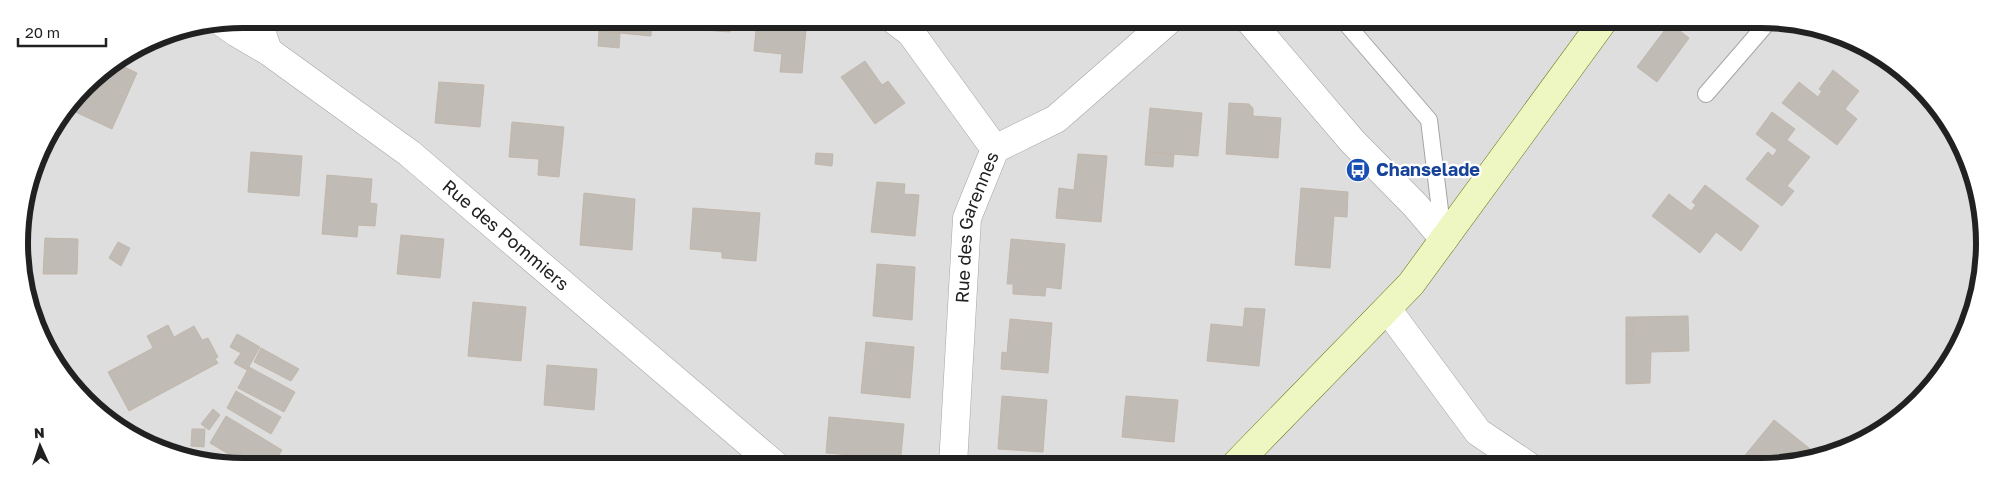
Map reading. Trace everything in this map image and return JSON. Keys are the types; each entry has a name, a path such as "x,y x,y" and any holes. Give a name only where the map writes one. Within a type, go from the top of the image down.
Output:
{"street":[{"name":"Rue des Pommiers","path":"230,28 268,51 409,153 767,458"},
{"path":"261,28 268,51"},
{"path":"904,28 911,33 996,149"},
{"name":"Rue des Garennes","path":"953,458 967,218 996,149 1056,119 1160,28"},
{"path":"1256,28 1352,141 1435,226 1444,239"},
{"path":"1242,458 1388,310 1411,284 1598,28"},
{"path":"1388,310 1478,432 1517,458"}],"lane":[{"path":"1350,28 1429,120 1444,239"},
{"path":"1706,94 1763,28"}],"shaded area":[{"path":"229,28 1788,29 1829,39 1868,56 1902,81 1931,112 1947,135 1968,187 1974,215 1976,243 1974,271 1964,312 1947,351 1922,385 1902,405 1868,430 1842,442 1816,451 1788,457 215,457 174,447 135,430 101,405 81,385 56,351 39,312 29,271 28,229 35,187 56,135 81,101 101,81 135,56 161,44 187,35"}],"building":[{"path":"599,28 651,28 651,36 599,31"},
{"path":"678,28 730,28 730,32"},
{"path":"756,28 806,28 802,73 780,72 782,54 754,51"},
{"path":"1666,28 1676,28 1689,38 1657,82 1637,67"},
{"path":"599,31 620,33 619,48 598,46"},
{"path":"865,61 882,85 888,81 905,103 875,124 841,77"},
{"path":"121,65 137,73 112,129 73,111 101,81"},
{"path":"1833,70 1859,91 1845,109 1857,119 1837,145 1782,103 1799,82 1818,97 1822,91 1819,89"},
{"path":"439,82 484,85 480,127 435,123"},
{"path":"1229,103 1249,104 1253,108 1253,116 1281,118 1278,158 1226,154"},
{"path":"1150,108 1202,113 1198,156 1146,152"},
{"path":"1772,112 1795,129 1787,140 1810,157 1787,186 1794,191 1782,206 1746,179 1768,152 1773,156 1777,150 1756,134"},
{"path":"512,122 564,127 559,177 538,175 539,159 509,157"},
{"path":"251,152 302,156 299,196 248,192"},
{"path":"1146,152 1174,154 1173,167 1145,165"},
{"path":"816,153 833,154 832,166 815,164"},
{"path":"1078,154 1107,156 1101,222 1056,218 1059,188 1074,190"},
{"path":"327,175 372,179 370,203 377,204 375,226 358,225 357,237 322,234"},
{"path":"877,182 905,184 904,194 919,195 915,236 871,232"},
{"path":"1705,185 1759,226 1741,251 1716,232 1700,253 1652,216 1669,194 1691,211 1696,205 1692,202"},
{"path":"1301,188 1348,192 1347,217 1334,216 1330,268 1295,265"},
{"path":"584,193 635,199 632,250 580,245"},
{"path":"693,208 760,213 756,261 722,258 722,252 690,249"},
{"path":"401,235 444,239 440,278 397,274"},
{"path":"45,238 78,239 77,274 43,274"},
{"path":"1011,239 1065,244 1061,289 1046,287 1045,296 1013,294 1013,284 1007,284"},
{"path":"118,242 130,248 121,266 109,258"},
{"path":"877,264 915,267 912,320 873,316"},
{"path":"473,302 526,307 521,361 468,356"},
{"path":"1245,308 1265,309 1259,366 1207,361 1211,324 1243,327"},
{"path":"1688,316 1689,351 1651,352 1650,383 1626,384 1626,335 1633,335 1634,317"},
{"path":"1626,317 1634,317 1633,335 1626,335"},
{"path":"1010,319 1052,323 1048,373 1001,369 1002,352 1007,353"},
{"path":"168,325 174,337 194,326 202,340 208,338 218,357 215,359 218,363 129,411 108,372 153,348 147,336"},
{"path":"237,334 260,347 247,370 234,363 241,353 230,347"},
{"path":"866,342 914,347 910,398 861,393"},
{"path":"261,348 299,369 291,381 254,362"},
{"path":"547,365 597,369 594,410 544,405"},
{"path":"249,367 295,392 284,412 238,388"},
{"path":"236,391 281,417 271,434 227,408"},
{"path":"1002,396 1047,400 1043,452 998,449"},
{"path":"1126,396 1178,400 1174,442 1122,437"},
{"path":"213,409 220,415 209,430 201,424"},
{"path":"226,416 282,450 277,458 235,458 210,443"},
{"path":"829,417 904,424 901,458 865,458 865,456 826,453"},
{"path":"1774,420 1813,452 1788,457 1743,458"},
{"path":"192,429 205,429 204,447 191,446"}],"place":[{"name":"Chanselade","path":"1358,170"}]}
